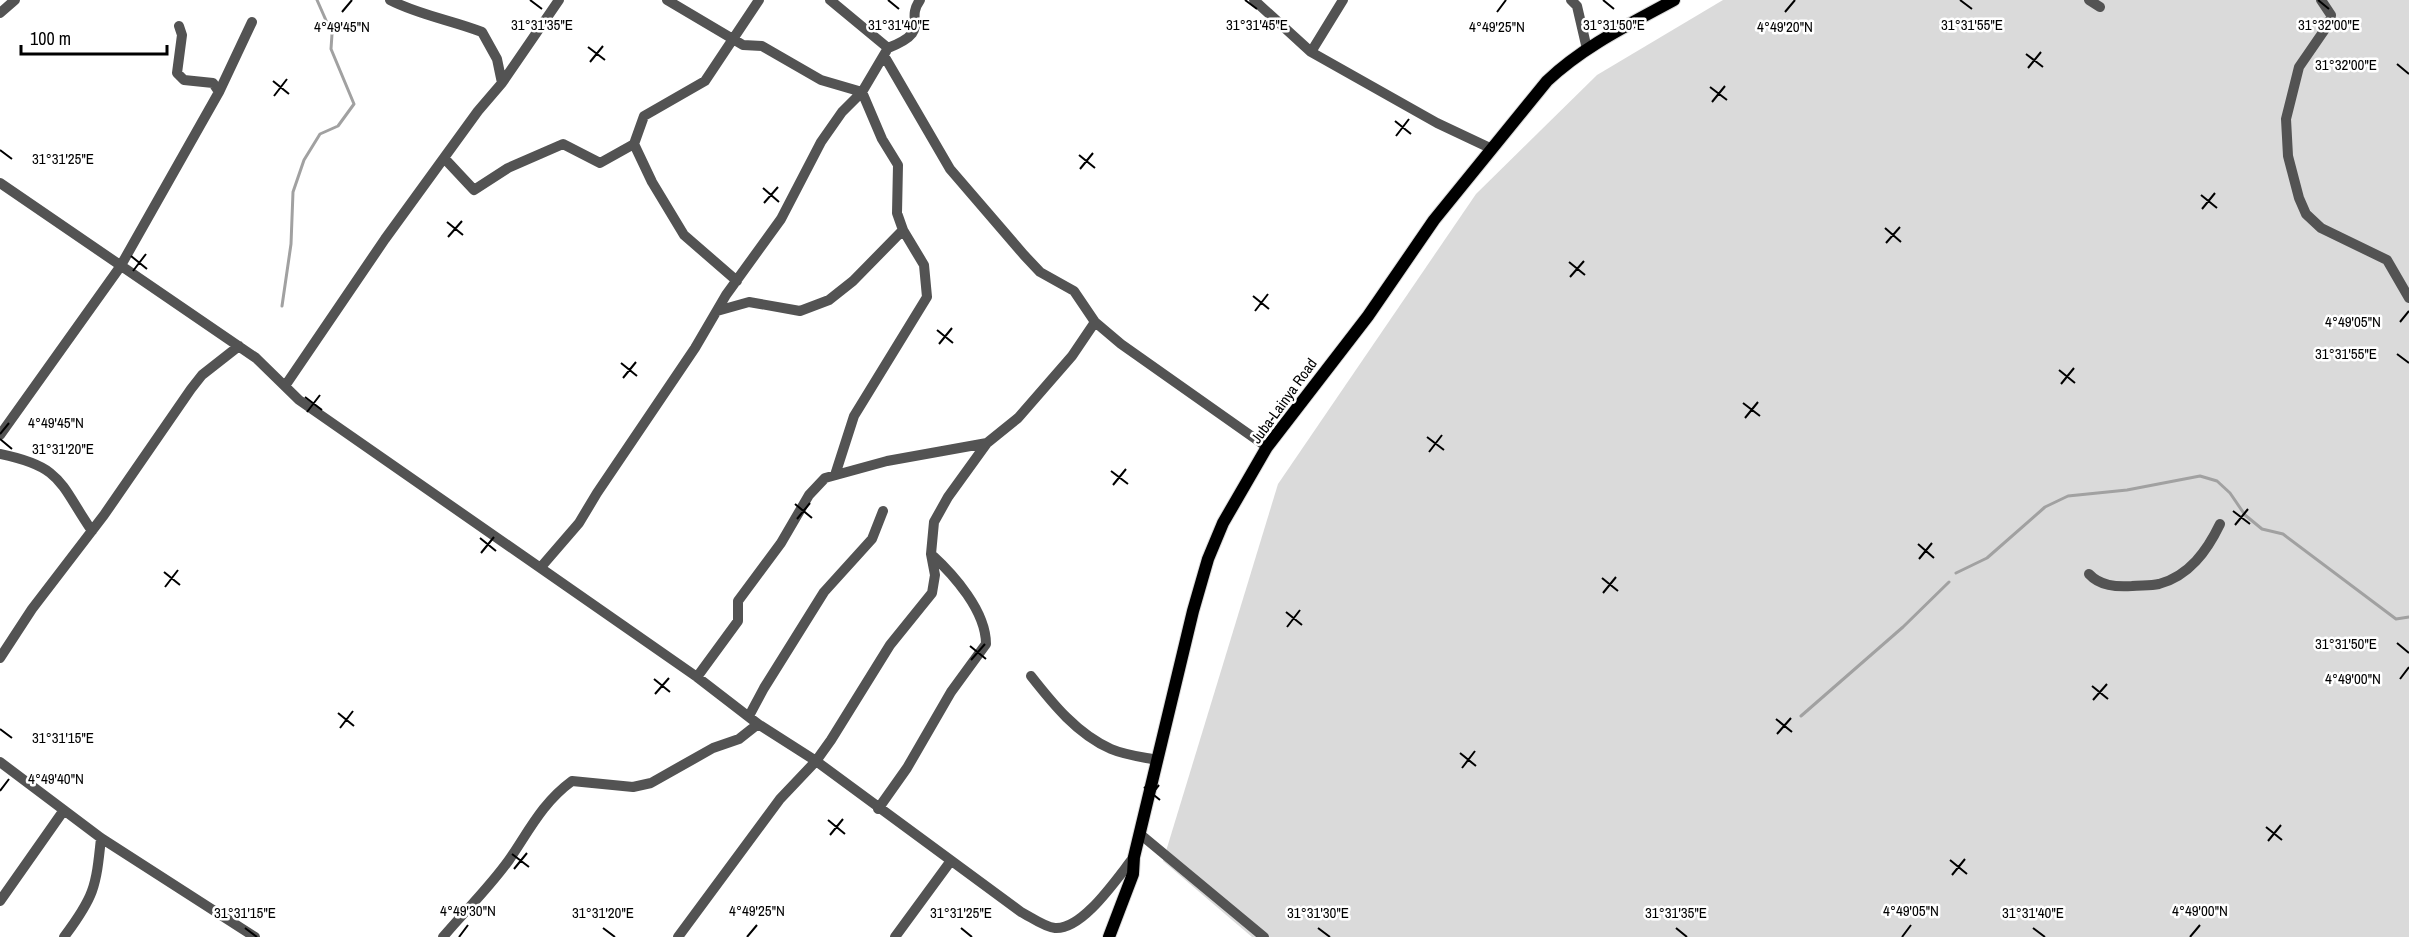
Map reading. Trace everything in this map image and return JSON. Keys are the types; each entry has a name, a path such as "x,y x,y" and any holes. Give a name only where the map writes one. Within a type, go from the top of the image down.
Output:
{"main road":[{"name":"Juba-Lainya Road","path":"1109,937 1133,874 1134,857 1157,760 1208,559 1223,523 1267,447 1368,316 1434,220 1490,148 1547,81 1587,49 1674,0"}],"street":[{"path":"0,13 15,0"},
{"path":"390,0 412,11 447,18 482,32 496,59 502,83"},
{"path":"285,386 385,239 502,83 560,0"},
{"path":"667,0 752,48 762,46 821,80 862,92"},
{"path":"445,159 474,190 508,168 563,144 600,163 634,144 644,116 705,81 759,0"},
{"path":"831,0 887,53 950,169 1040,272 1074,291 1095,322 1121,344 1267,447"},
{"path":"541,567 579,523 597,493 651,416 717,311 781,219 821,142 842,112 862,92 887,53 906,40 916,28 917,4 920,0"},
{"path":"1254,0 1311,52 1437,123 1490,148"},
{"path":"1311,52 1343,0"},
{"path":"1571,0 1577,6 1587,49"},
{"path":"2089,0 2100,7"},
{"path":"2321,0 2331,15 2330,22 2299,67 2286,119 2288,156 2299,198 2306,214 2321,228 2387,260 2409,298"},
{"path":"0,435 120,267 219,92 252,21"},
{"path":"179,26 182,35 177,73 184,80 213,83 219,92"},
{"path":"835,475 854,416 927,297 924,265 903,230 897,213 898,165 882,139 862,92"},
{"path":"634,144 652,182 684,235 737,281"},
{"path":"0,183 256,358 299,400 697,676 758,724 816,761 878,809 1021,912 1052,928 1063,928 1074,922 1097,902 1134,857"},
{"path":"717,311 749,302 800,312 829,300 853,281 903,230"},
{"path":"678,937 780,799 816,761 849,715 890,645 932,593 935,584 932,554 934,522 948,497 987,443 1018,418 1072,356 1095,322"},
{"path":"0,658 32,609 92,531 202,375 239,346"},
{"path":"697,676 738,621 738,601 781,543 809,495 825,478 887,461 987,443"},
{"path":"0,454 32,460 50,471 92,531"},
{"path":"749,716 824,592 872,538 883,510"},
{"path":"2089,574 2097,582 2126,586 2157,584 2178,578 2191,567 2212,541 2220,524"},
{"path":"878,809 907,768 946,700 986,644 983,626 963,588 932,554"},
{"path":"1030,676 1056,708 1095,739 1116,751 1157,760"},
{"path":"443,937 482,895 542,811 561,789 572,781 633,786 651,783 712,748 740,739 758,724"},
{"path":"0,762 101,838 255,937"},
{"path":"0,901 64,810"},
{"path":"1140,834 1264,937"},
{"path":"64,937 88,904 96,884 101,838"},
{"path":"895,937 950,862"}],"shaded area":[{"path":"1723,0 2409,0 2409,937 1252,937 1163,861 1278,484 1476,194 1597,75"}],"waterway":[{"path":"282,306 291,244 293,192 304,160 320,134 338,126 354,104 331,49 332,34 317,0"},
{"path":"1956,573 1987,558 2045,507 2068,496 2127,490 2200,476 2217,481 2230,493 2245,515 2262,529 2283,534 2396,619 2409,617"},
{"path":"1801,716 1903,627 1949,582"}]}
